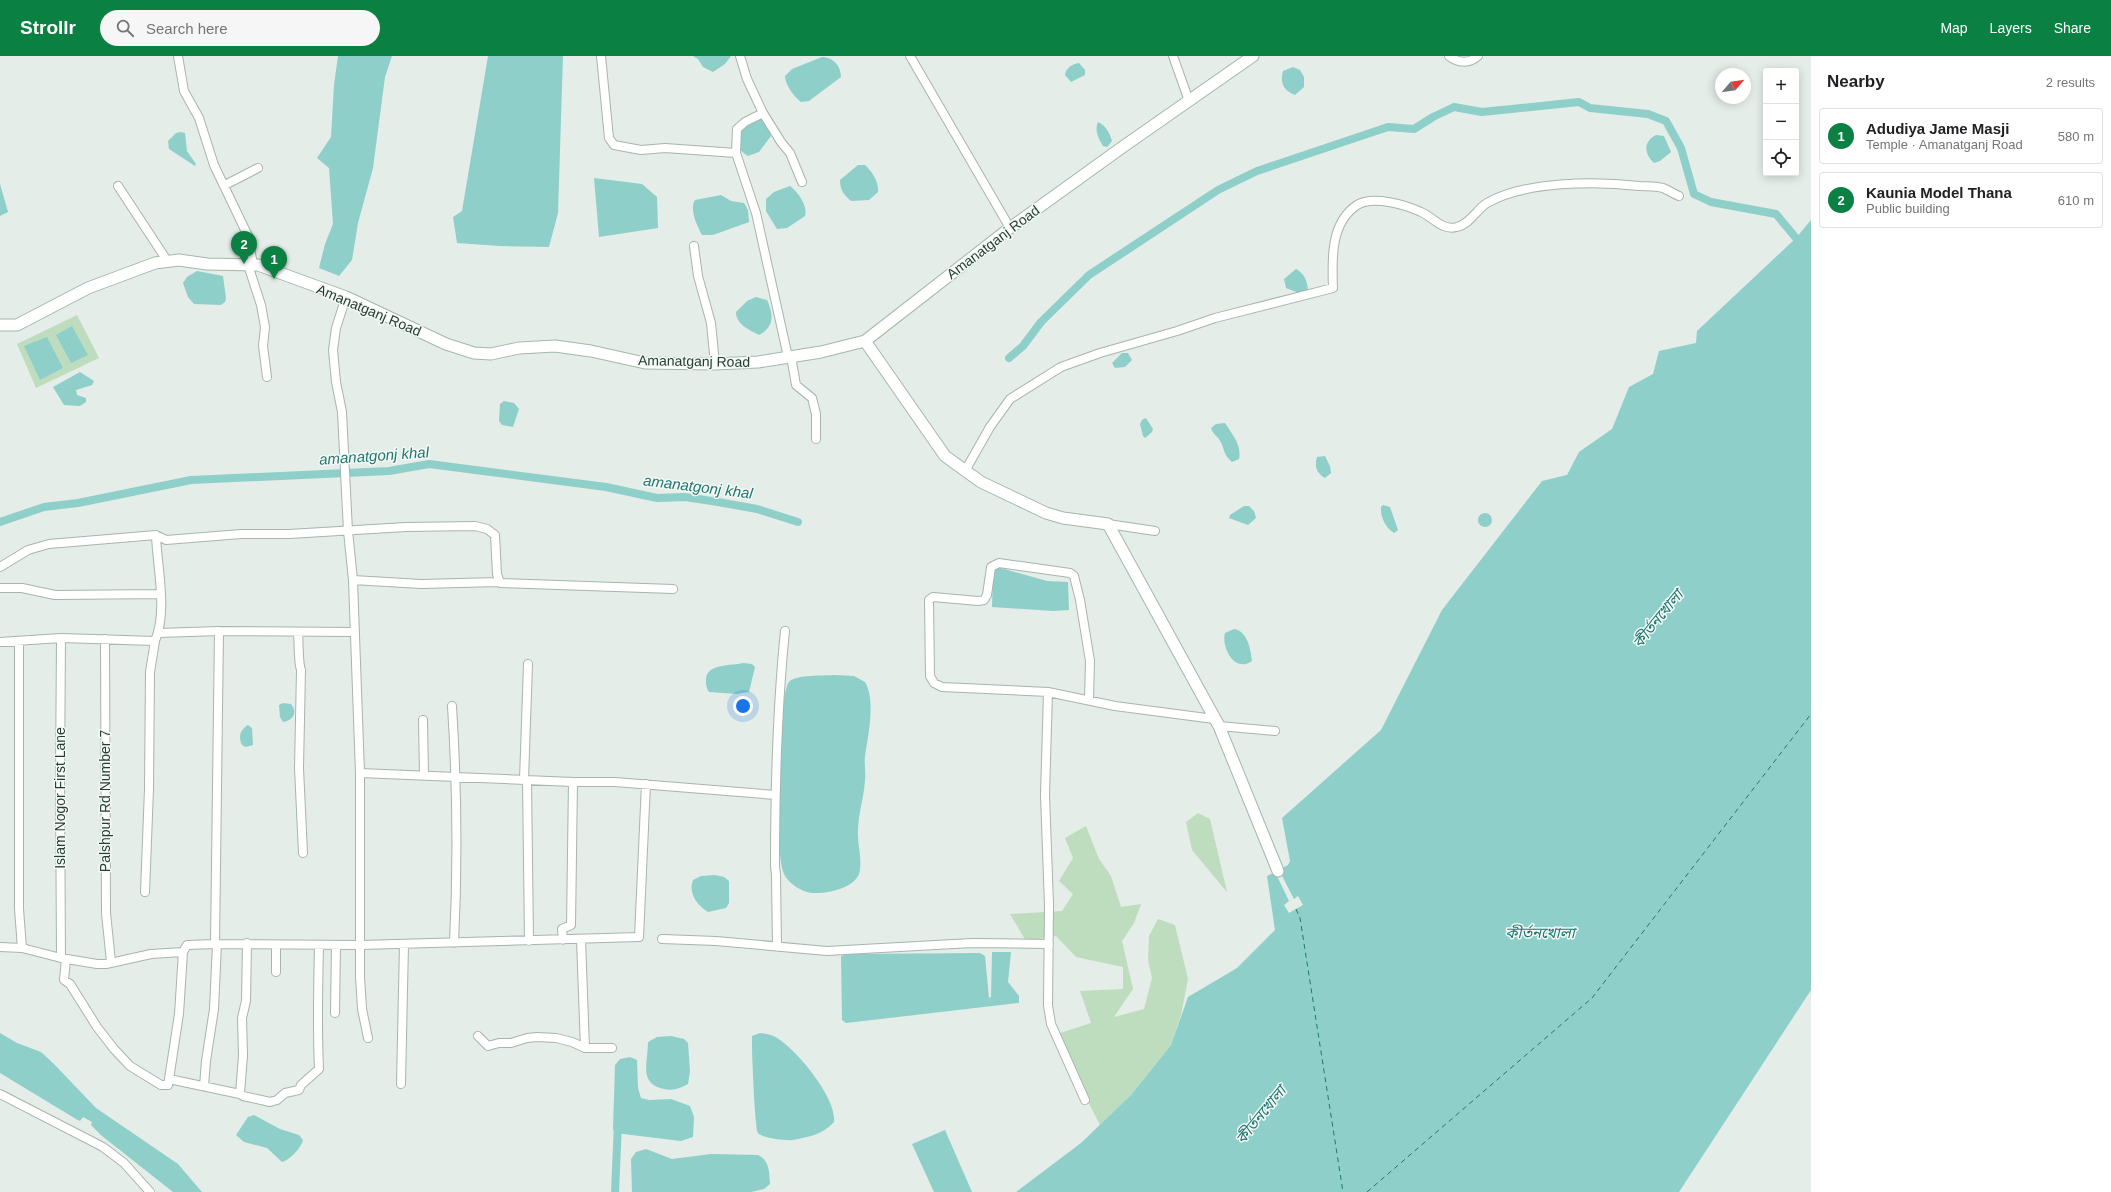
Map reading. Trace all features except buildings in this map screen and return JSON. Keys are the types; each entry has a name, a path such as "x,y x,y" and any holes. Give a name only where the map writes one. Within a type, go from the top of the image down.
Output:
{"main road":[{"name":"Amanatganj Road","path":"0,325 17,325 88,288 155,263 179,260 207,264 258,265 346,297 452,346 474,353 491,354 519,348 555,346 591,351 645,363 716,364 758,362 821,352 865,341 1010,228 1253,56"},
{"path":"865,341 945,456 965,471 998,491 1046,513 1063,518 1108,524 1216,723 1278,871"}],"street":[{"path":"178,56 184,91 199,118 211,158 248,236 251,265 265,327 263,346 266,378"},
{"path":"601,56 609,138 614,145 641,150 665,148 736,153"},
{"path":"740,56 763,113 781,142 790,153 802,182"},
{"path":"910,56 1010,228"},
{"path":"1173,56 1188,102"},
{"path":"1448,56 1462,62 1473,60 1478,56"},
{"path":"763,113 758,114 745,122 737,130 736,153 756,213 796,385 812,398 816,414 816,439"},
{"path":"224,184 258,168"},
{"path":"965,471 990,427 1010,399 1061,367 1100,353 1216,318 1333,288 1333,245 1343,219 1358,205 1379,200 1422,212 1441,225 1456,227 1477,214 1486,203 1516,192 1552,185 1623,184 1663,188 1679,196"},
{"path":"118,186 168,262"},
{"path":"694,246 698,276 711,323 716,364"},
{"path":"346,297 336,328 333,350 336,382 342,412 346,456 348,531 353,580 360,773 362,1009 368,1038"},
{"path":"1108,524 1155,531"},
{"path":"0,567 28,550 49,544 156,535 166,540 241,534 348,531 406,527 475,526 487,529 495,535 498,582"},
{"path":"145,892 149,789 150,672 155,641 159,633 161,594 156,535"},
{"path":"1088,700 1090,660 1080,600 1074,576 1070,573 999,563 991,567 987,595 984,600 978,601 933,597 929,600 930,676 934,683 942,687 1048,692 1115,706 1216,723 1275,731"},
{"path":"353,580 421,584 498,582 514,585 545,584 553,586 673,589"},
{"path":"0,588 22,588 55,595 161,594"},
{"path":"159,633 219,631 355,632"},
{"path":"204,1086 206,1061 214,1009 219,631"},
{"path":"777,946 775,795 780,692 786,631"},
{"path":"298,632 301,683 299,768 303,853"},
{"path":"0,642 61,638 155,641"},
{"name":"Islam Nogor First Lane","path":"61,638 60,788 64,980 70,984 97,1027 114,1049 130,1066 161,1085 168,1084 169,1079"},
{"name":"Palshpur Rd Number 7","path":"105,639 106,913 111,962"},
{"path":"19,641 19,909 22,948"},
{"path":"528,664 526,780 529,941"},
{"path":"1048,692 1045,795 1049,944 1048,1005 1051,1024 1086,1100"},
{"path":"452,706 456,777 457,872 454,943"},
{"path":"423,720 424,775"},
{"path":"360,773 572,782 615,782 775,795"},
{"path":"563,940 562,929 571,925 572,782"},
{"path":"320,945 319,999 317,1017 319,1069 301,1085 299,1090 284,1093 277,1100 270,1102 169,1079 179,1014 183,952 187,945 247,943 276,945 336,944 361,945 581,940 639,937 646,784"},
{"path":"662,939 777,946 827,951 972,943 1049,944"},
{"path":"581,940 585,1048"},
{"path":"240,1094 242,1018 246,994 247,943"},
{"path":"335,1013 336,944"},
{"path":"401,1084 404,944"},
{"path":"276,945 276,972"},
{"path":"0,947 22,948 64,959 97,964 106,964 151,954 183,952"},
{"path":"478,1036 488,1046 500,1043 511,1043 537,1037 556,1038 572,1042 585,1048 612,1048"},
{"path":"0,1094 103,1147 124,1163 150,1192"}],"green space":[{"path":"77,315 99,358 36,388 17,344"},
{"path":"1198,813 1210,819 1227,892 1192,850 1186,822"},
{"path":"1086,826 1099,859 1111,876 1121,907 1141,904 1134,923 1122,941 1133,989 1114,1017 1144,1009 1152,978 1148,960 1149,936 1158,919 1175,925 1188,979 1181,1015 1171,1045 1131,1095 1100,1125 1054,1035 1091,1023 1080,991 1123,989 1123,967 1076,957 1056,936 1026,941 1010,914 1062,911 1073,894 1059,881 1073,858 1065,838"}],"water":[{"path":"338,56 392,56 385,77 373,168 358,223 352,260 339,276 319,268 325,244 333,224 329,168 317,158 331,137 334,85"},
{"path":"488,56 563,56 558,213 549,247 457,243 453,217 462,211"},
{"path":"693,56 731,56 725,64 713,72 703,67 698,59"},
{"path":"822,57 833,60 836,63 840,69 841,77 809,101 801,102 790,90 785,76 792,69"},
{"path":"1079,63 1085,70 1085,75 1071,82 1065,75 1067,70 1074,64"},
{"path":"1293,67 1300,70 1304,77 1304,87 1295,95 1288,91 1282,83 1283,71"},
{"path":"760,117 771,136 759,152 748,156 742,152 739,147 737,135 742,128"},
{"path":"1098,122 1105,127 1111,138 1112,141 1107,147 1103,146 1100,141 1097,129"},
{"path":"176,133 185,133 187,151 196,164 195,166 169,149 168,141"},
{"path":"1656,135 1664,136 1671,152 1660,161 1654,163 1650,159 1646,148 1649,140"},
{"path":"858,165 865,165 876,180 878,192 869,200 851,201 844,194 841,187 840,180"},
{"path":"594,178 642,184 657,197 658,228 599,237"},
{"path":"0,184 8,212 0,216"},
{"path":"790,186 804,204 806,212 805,216 787,228 777,229 766,211 766,199 774,192"},
{"path":"721,195 731,201 744,203 748,210 749,222 713,235 702,235 693,213 693,204 695,200"},
{"name":"কীর্তনখোলা","path":"1811,220 1811,990 1679,1192 1016,1192 1081,1143 1131,1095 1171,1045 1188,997 1237,968 1275,930 1267,876 1288,865 1290,861 1282,818 1381,730 1442,610 1542,481 1567,475 1579,452 1612,429 1629,387 1653,374 1659,351 1696,343 1697,331 1796,238"},
{"path":"1296,269 1302,273 1305,278 1308,290 1299,293 1286,288 1284,279"},
{"path":"197,271 223,276 226,298 225,302 221,305 194,304 188,297 183,283 187,277"},
{"path":"756,297 767,300 772,316 768,328 759,335 747,329 738,320 736,312 747,301"},
{"path":"72,326 88,355 71,363 56,335"},
{"path":"47,337 63,368 40,380 24,346"},
{"path":"1122,353 1128,353 1132,360 1125,367 1115,368 1112,363"},
{"path":"80,372 94,381 92,385 76,390 77,395 86,398 86,402 80,406 64,405 53,387"},
{"path":"504,401 514,403 519,409 513,427 502,425 499,421 500,404"},
{"path":"1146,418 1153,429 1152,432 1145,438 1143,436 1140,424 1142,420"},
{"path":"1225,423 1238,444 1240,454 1239,459 1232,462 1225,453 1221,442 1211,428 1216,424"},
{"path":"1325,456 1330,466 1331,473 1325,478 1318,472 1316,464 1317,457"},
{"path":"1383,505 1390,507 1398,530 1394,533 1384,522 1381,511 1381,507"},
{"path":"1244,506 1249,506 1254,511 1256,518 1248,525 1229,518 1230,515"},
{"path":"1482,513 1488,513 1492,517 1492,523 1488,527 1482,527 1478,523 1478,517"},
{"path":"997,567 1047,581 1068,582 1069,610 1053,611 992,607 993,570"},
{"path":"1234,629 1242,633 1248,641 1252,661 1246,664 1240,664 1234,661 1227,651 1224,638 1225,633"},
{"path":"743,663 752,664 755,667 749,692 737,694 709,692 706,680 710,671 720,666"},
{"path":"810,676 854,676 865,682 870,698 871,708 865,756 865,777 858,825 860,869 856,879 846,886 832,891 809,893 800,889 789,881 784,874 781,862 779,841 779,808 783,708 789,682 793,679"},
{"path":"283,703 291,704 294,713 292,718 283,722 280,717 279,705"},
{"path":"248,725 252,728 253,745 246,747 242,745 240,736 243,729"},
{"path":"715,875 724,877 729,881 729,903 726,908 708,912 700,906 694,898 692,885 693,880 701,876"},
{"path":"992,952 1011,952 1008,982 1019,996 1019,1003 846,1023 842,1020 841,956 848,954 980,953 985,956 989,998 991,997"},
{"path":"0,1033 17,1043 41,1052 96,1108 178,1164 202,1192 173,1192 102,1136 91,1125 92,1122 83,1117 80,1121 76,1119 0,1073"},
{"path":"760,1033 775,1037 788,1046 815,1077 823,1089 830,1101 834,1122 820,1133 793,1140 780,1140 769,1138 758,1133 754,1091 752,1036"},
{"path":"671,1036 684,1039 688,1043 690,1071 688,1084 677,1089 667,1090 656,1086 651,1082 646,1071 646,1065 648,1042 657,1037"},
{"path":"630,1057 637,1060 638,1088 641,1098 649,1100 671,1099 690,1106 694,1117 693,1137 681,1141 615,1133 613,1129 615,1065 620,1059"},
{"path":"254,1115 280,1129 299,1135 303,1140 300,1147 288,1159 282,1162 267,1148 244,1142 236,1135 248,1117"},
{"path":"945,1130 972,1192 934,1192 912,1144"},
{"path":"646,1149 672,1159 711,1154 758,1155 765,1160 767,1164 770,1184 764,1189 751,1192 632,1192 631,1159 636,1152"}],"pier":[{"path":"1279,870 1294,899 1298,896 1303,905 1289,913 1284,905 1289,901 1275,872"}],"waterway":[{"path":"1009,358 1023,346 1041,322 1089,275 1218,190 1257,171 1388,127 1414,129 1433,117 1454,107 1482,112 1579,102 1590,108 1648,114 1666,121 1681,148 1694,194 1711,202 1776,214 1796,238"},
{"name":"amanatgonj khal","path":"0,522 44,507 78,503 191,480 389,471 429,464 606,487 657,498 685,497 718,502 757,509 798,522"},
{"path":"615,1192 618,1123"}],"ferry route":[{"path":"1367,1192 1592,998 1811,714"},
{"path":"1296,909 1300,918 1343,1192"}],"place":[{"name":"Kaunia Model Thana","path":"244,264"},
{"name":"Adudiya Jame Masji","path":"274,279"}]}
